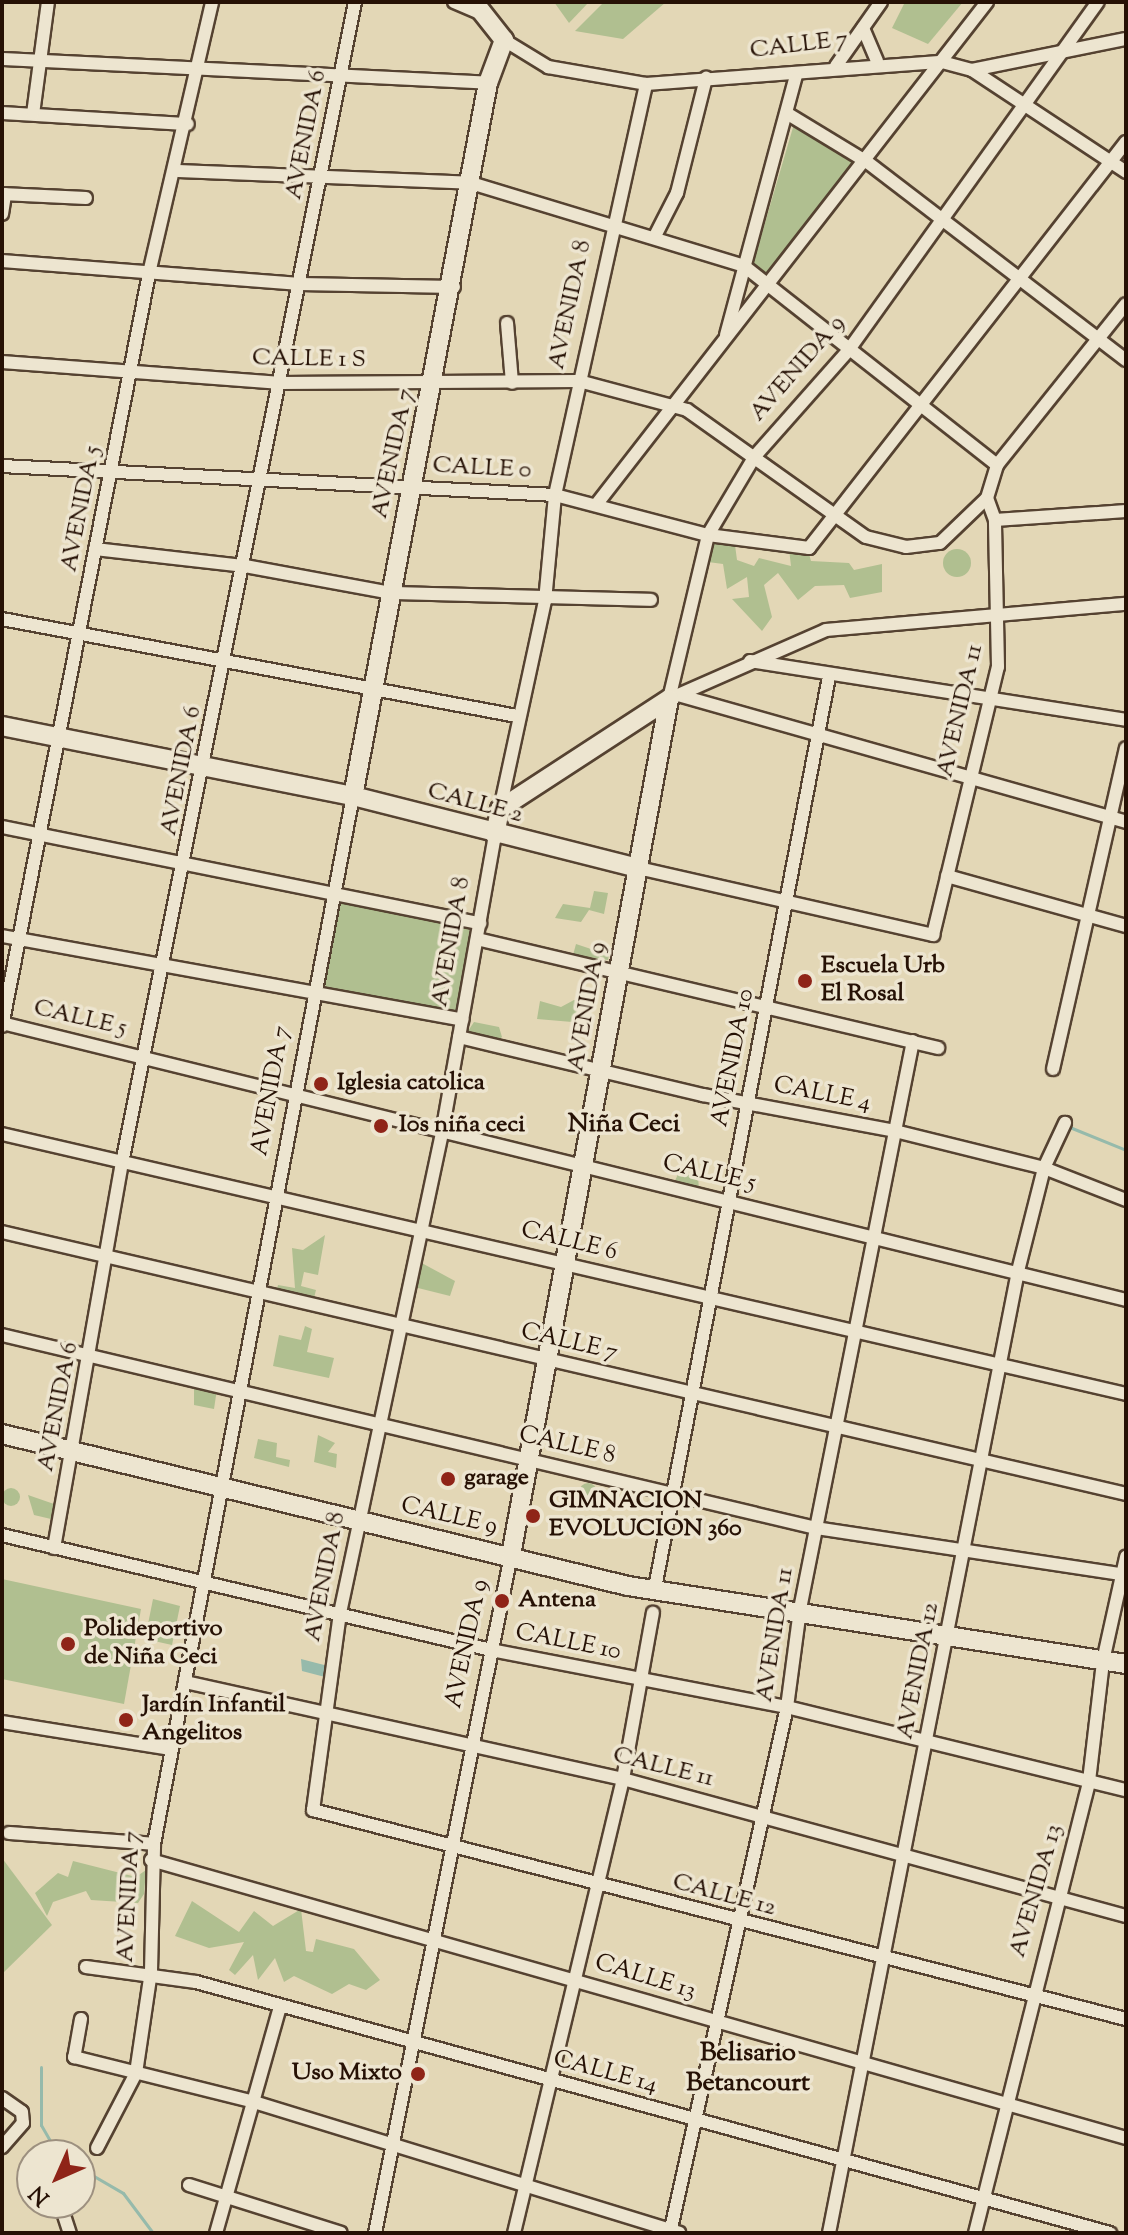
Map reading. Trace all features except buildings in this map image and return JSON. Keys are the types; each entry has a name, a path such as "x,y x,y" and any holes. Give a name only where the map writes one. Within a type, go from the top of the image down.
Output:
{"street":[{"path":"33,114 48,2"},
{"name":"AVENIDA 5","path":"2,1024 39,833 64,737 79,630 113,470 150,269 178,171 212,2"},
{"name":"AVENIDA 6","path":"54,1548 92,1354 123,1158 162,967 186,870 355,2"},
{"path":"454,2 480,9"},
{"path":"836,66 881,2"},
{"path":"596,505 726,336 771,287 987,2"},
{"name":"AVENIDA 9","path":"375,2233 389,2144 511,1555 638,868 708,535 755,456 848,351 942,222 1056,52 1098,2"},
{"name":"CALLE 7","path":"480,9 504,40 548,67 646,84 796,75 877,61 942,62 972,70 1025,101 1126,172"},
{"path":"863,28 877,61"},
{"path":"972,70 1126,39"},
{"name":"AVENIDA 7","path":"97,2148 136,2073 151,1971 151,1860 170,1749 257,1293 278,1199 330,899 375,691 411,487 454,287 488,83 504,40"},
{"path":"2,59 488,83"},
{"path":"726,336 796,75"},
{"path":"654,238 677,193 706,78"},
{"name":"AVENIDA 8","path":"313,1810 340,1613 362,1521 397,1327 442,1133 517,716 545,601 555,495 612,226 646,84"},
{"path":"2,113 188,124"},
{"path":"788,114 867,162 1020,284 1126,360"},
{"path":"835,516 1020,284 1126,142"},
{"path":"178,171 471,183 744,266 848,351 997,465"},
{"path":"2,214 4,194 86,198"},
{"path":"2,261 150,269 300,284 454,287"},
{"path":"987,498 997,465 1126,304"},
{"path":"507,323 512,383"},
{"name":"CALLE 1 S","path":"2,362 281,383 579,381 673,403 755,456 866,537 906,547 940,543 987,498"},
{"name":"CALLE 0","path":"2,466 555,495 708,535 809,548 835,516"},
{"name":"AVENIDA 11","path":"933,935 967,780 990,696 998,619 995,520 987,498"},
{"path":"995,520 1126,511"},
{"path":"95,549 245,566 391,593 545,601 651,600"},
{"path":"500,809 674,697 748,660 826,630 998,619 1126,604"},
{"path":"2,619 79,630 375,691 517,716"},
{"path":"748,660 829,677 990,696 1126,720"},
{"name":"AVENIDA 10","path":"655,1588 829,677"},
{"path":"674,697 1126,822"},
{"name":"CALLE 2","path":"2,726 353,796 495,835 933,935"},
{"path":"1053,1069 1083,915 1126,748"},
{"path":"2,827 39,833 186,870 330,899 480,923"},
{"path":"947,876 1126,926"},
{"path":"2,936 462,1020"},
{"path":"477,939 767,1003 938,1048"},
{"name":"CALLE 5","path":"2,1024 146,1057 582,1167 874,1235 1126,1300"},
{"name":"CALLE 4","path":"459,1037 748,1104 895,1131 1044,1168 1126,1200"},
{"name":"AVENIDA 11","path":"673,2232 735,1922 787,1707 800,1609 913,1041"},
{"name":"AVENIDA 12","path":"829,2233 946,1638 968,1548 1018,1271 1044,1168 1065,1123"},
{"name":"CALLE 6","path":"2,1134 123,1158 278,1199 419,1228 711,1299 857,1328 1126,1394"},
{"name":"CALLE 7","path":"2,1232 108,1254 257,1293 692,1397 1125,1491"},
{"name":"CALLE 8","path":"2,1335 816,1528 968,1548 1124,1574"},
{"name":"CALLE 9","path":"2,1434 72,1456 655,1588 800,1609 946,1638 1126,1664"},
{"name":"CALLE 10","path":"2,1535 491,1650 787,1707 927,1744 1126,1790"},
{"name":"AVENIDA 13","path":"975,2233 1009,2101 1031,1993 1061,1898 1089,1781 1103,1661 1126,1557"},
{"path":"514,2233 572,1979 599,1885 623,1779 653,1613"},
{"name":"CALLE 11","path":"185,1682 623,1779 1126,1916"},
{"path":"2,1722 170,1749"},
{"name":"CALLE 12","path":"313,1810 882,1960 1031,1993 1126,2019"},
{"path":"9,1833 154,1844"},
{"name":"CALLE 13","path":"151,1860 714,2021 1009,2101 1126,2138"},
{"name":"CALLE 14","path":"86,1967 151,1971 279,2011 695,2119 1110,2233"},
{"path":"216,2233 279,2011"},
{"path":"81,2019 74,2057 254,2102 673,2232"},
{"path":"2,2098 22,2112 23,2123 2,2147"},
{"path":"189,2185 341,2233"}],"shaded area":[{"path":"554,2 589,2 569,23"},
{"path":"604,2 666,2 623,39 575,31"},
{"path":"905,2 963,2 928,44 892,28"},
{"path":"794,124 863,163 771,283 752,267"},
{"path":"713,540 735,545 737,560 754,566 759,558 791,566 789,549 808,550 811,561 849,563 854,570 882,564 882,592 850,598 844,585 815,586 798,600 778,573 764,585 772,617 762,631 732,599 749,597 747,577 727,589 723,564 708,562"},
{"path":"957,549 967,553 971,563 967,573 957,577 947,573 943,563 947,553"},
{"path":"594,891 608,893 604,914 589,910 581,922 555,918 563,904 590,908"},
{"path":"340,903 470,925 459,1017 324,992"},
{"path":"576,944 609,955 608,960 573,955"},
{"path":"574,1000 584,1002 584,1023 537,1019 540,1001 561,1007"},
{"path":"474,1022 499,1027 502,1037 495,1043 464,1037"},
{"path":"679,1172 698,1177 699,1189 674,1183"},
{"path":"325,1235 318,1275 304,1272 301,1286 316,1290 313,1302 276,1293 278,1285 295,1288 292,1248 303,1250"},
{"path":"418,1261 455,1281 450,1296 414,1287"},
{"path":"305,1326 312,1329 307,1352 334,1358 329,1378 273,1366 279,1335 301,1340"},
{"path":"194,1385 217,1389 214,1409 194,1405"},
{"path":"318,1435 335,1443 328,1452 337,1454 336,1468 314,1462"},
{"path":"258,1439 277,1443 276,1457 290,1460 289,1467 254,1458"},
{"path":"588,1483 597,1492 588,1501 579,1492"},
{"path":"7,1488 15,1488 20,1497 18,1504 7,1506 2,1501 2,1493"},
{"path":"28,1495 54,1504 51,1519 34,1515"},
{"name":"Polideportivo de Niña Ceci","path":"2,1579 141,1609 124,1704 2,1679"},
{"path":"153,1599 180,1606 172,1645 145,1639"},
{"path":"301,1659 328,1666 325,1677 302,1671"},
{"path":"2,1858 52,1925 2,1974"},
{"path":"73,1861 136,1877 146,1870 144,1894 138,1903 91,1900 86,1891 53,1902 47,1916 35,1893 58,1873 68,1877"},
{"path":"192,1901 239,1932 254,1911 273,1926 301,1909 306,1951 313,1952 316,1939 354,1949 380,1980 366,1990 349,1984 332,1994 294,1976 284,1982 275,1958 258,1980 253,1955 235,1975 229,1970 244,1942 209,1948 175,1936"}],"waterway":[{"path":"1067,1126 1126,1150"},
{"path":"41,2067 41,2125 49,2139"},
{"path":"96,2177 123,2193 153,2233"}],"place":[{"name":"Escuela Urb El Rosal","path":"805,981"},
{"name":"Iglesia catolica","path":"321,1084"},
{"name":"I0s niña ceci","path":"381,1126"},
{"name":"garage","path":"448,1479"},
{"name":"GIMNACION EVOLUCION 360","path":"533,1516"},
{"name":"Antena","path":"502,1601"},
{"name":"Polideportivo de Niña Ceci","path":"68,1644"},
{"name":"Jardín Infantil Angelitos","path":"126,1720"},
{"name":"Uso Mixto","path":"418,2074"}],"district":[{"name":"Niña Ceci","path":"624,1125"},
{"name":"Belisario Betancourt","path":"748,2069"}]}
